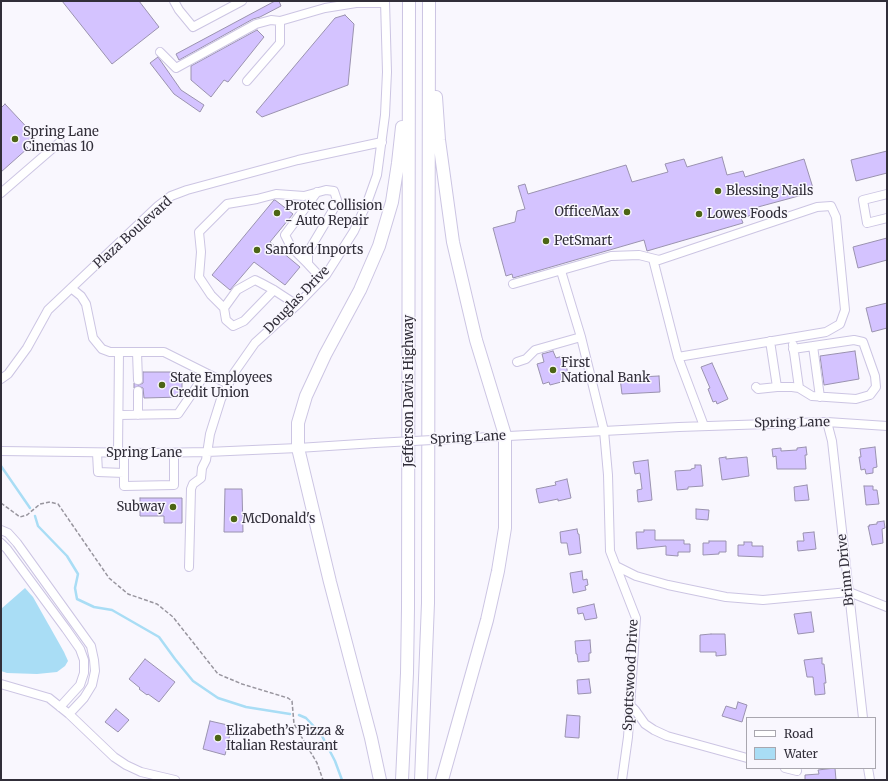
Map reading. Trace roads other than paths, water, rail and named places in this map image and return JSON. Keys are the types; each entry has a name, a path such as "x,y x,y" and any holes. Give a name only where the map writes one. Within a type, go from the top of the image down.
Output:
{"highway":[{"name":"Jefferson Davis Highway","path":"402,780 407,673 408,608 409,1"},
{"name":"Jefferson Davis Highway","path":"421,780 428,595 429,1"},
{"path":"429,54 436,99 439,140 453,242 476,340 505,436 505,528 498,571 487,620 442,780"},
{"path":"380,780 371,738 330,582 298,448 298,423 306,396 325,355 360,290 379,246 392,202 402,124 409,105"}],"street":[{"path":"174,1 179,10 193,27 242,1"},
{"path":"160,52 176,68 256,24 271,20 280,21 325,8 356,3 385,2"},
{"name":"Douglas Drive","path":"189,567 191,489 193,484 201,478 214,419 228,384 234,373 256,343 326,275 354,231 367,203 377,174 382,142 386,72 385,2"},
{"path":"247,81 280,43 280,21"},
{"path":"1,193 60,142"},
{"name":"Plaza Boulevard","path":"1,379 8,374 27,348 48,310 158,206 172,196 186,190 298,160 382,142"},
{"path":"274,290 244,321 233,326 226,320 224,308 211,295 199,277 201,252 199,232 227,204 276,194 304,196 326,190 334,191 337,200 333,210 308,252 308,264"},
{"path":"317,192 285,235 291,247 322,279"},
{"path":"887,194 862,200 867,223 887,218"},
{"path":"513,284 611,256 639,255 660,260 818,207 831,206 836,217 845,310 840,324 826,332 678,357"},
{"path":"654,259 678,357 704,426"},
{"name":"Spottswood Drive","path":"561,271 581,337 604,431 608,475 610,551 636,618 628,737 622,780"},
{"path":"224,308 237,290 255,280 274,290 296,305"},
{"path":"71,288 81,296 86,304 93,338 102,349 110,352 164,352 228,384"},
{"path":"517,362 526,359 535,350 581,337"},
{"path":"791,338 799,388"},
{"path":"756,387 758,389 792,387 799,388 812,396 856,399 870,395 876,387 863,342 854,340 793,350"},
{"path":"770,341 777,387"},
{"path":"813,346 820,397"},
{"path":"119,352 119,415 124,486 174,485 174,453"},
{"path":"137,352 138,380"},
{"path":"119,415 178,414 206,373"},
{"path":"138,391 138,415"},
{"name":"Spring Lane","path":"1,451 174,453 298,448 704,426 827,422 887,426"},
{"name":"Brinn Drive","path":"827,422 832,441 863,717"},
{"path":"97,452 98,472 124,473"},
{"path":"1,530 8,533 17,543 91,646 95,671 92,685 84,698 70,714"},
{"path":"1,543 66,629 80,649 84,660 84,673 80,685 60,707"},
{"path":"616,566 636,576 668,585 726,597 763,600 849,592 887,607"},
{"path":"1,684 49,698 70,714 114,757 126,765 141,772 175,780"},
{"path":"630,705 645,724 667,736 746,758"},
{"path":"789,769 797,771"},
{"path":"868,769 870,780"}],"water":[{"path":"25,588 33,597 68,661 65,666 57,672 37,674 7,673 1,671 1,609"}],"waterway":[{"path":"1,466 30,508"},
{"path":"35,516 38,526 67,556 78,574 75,588 77,599 94,607 112,610 159,637 193,681 218,698 246,707 290,714"},
{"path":"299,715 306,718 321,734 335,761 342,780"}],"place":[{"name":"Spring Lane Cinemas 10","path":"15,139"},
{"name":"Blessing Nails","path":"718,191"},
{"name":"OfficeMax","path":"627,212"},
{"name":"Protec Collision - Auto Repair","path":"277,213"},
{"name":"Lowes Foods","path":"699,214"},
{"name":"PetSmart","path":"546,241"},
{"name":"Sanford Inports","path":"257,250"},
{"name":"First National Bank","path":"553,370"},
{"name":"State Employees Credit Union","path":"162,385"},
{"name":"Subway","path":"173,507"},
{"name":"McDonald's","path":"234,519"},
{"name":"Elizabeth’s Pizza & Italian Restaurant","path":"218,738"}]}
